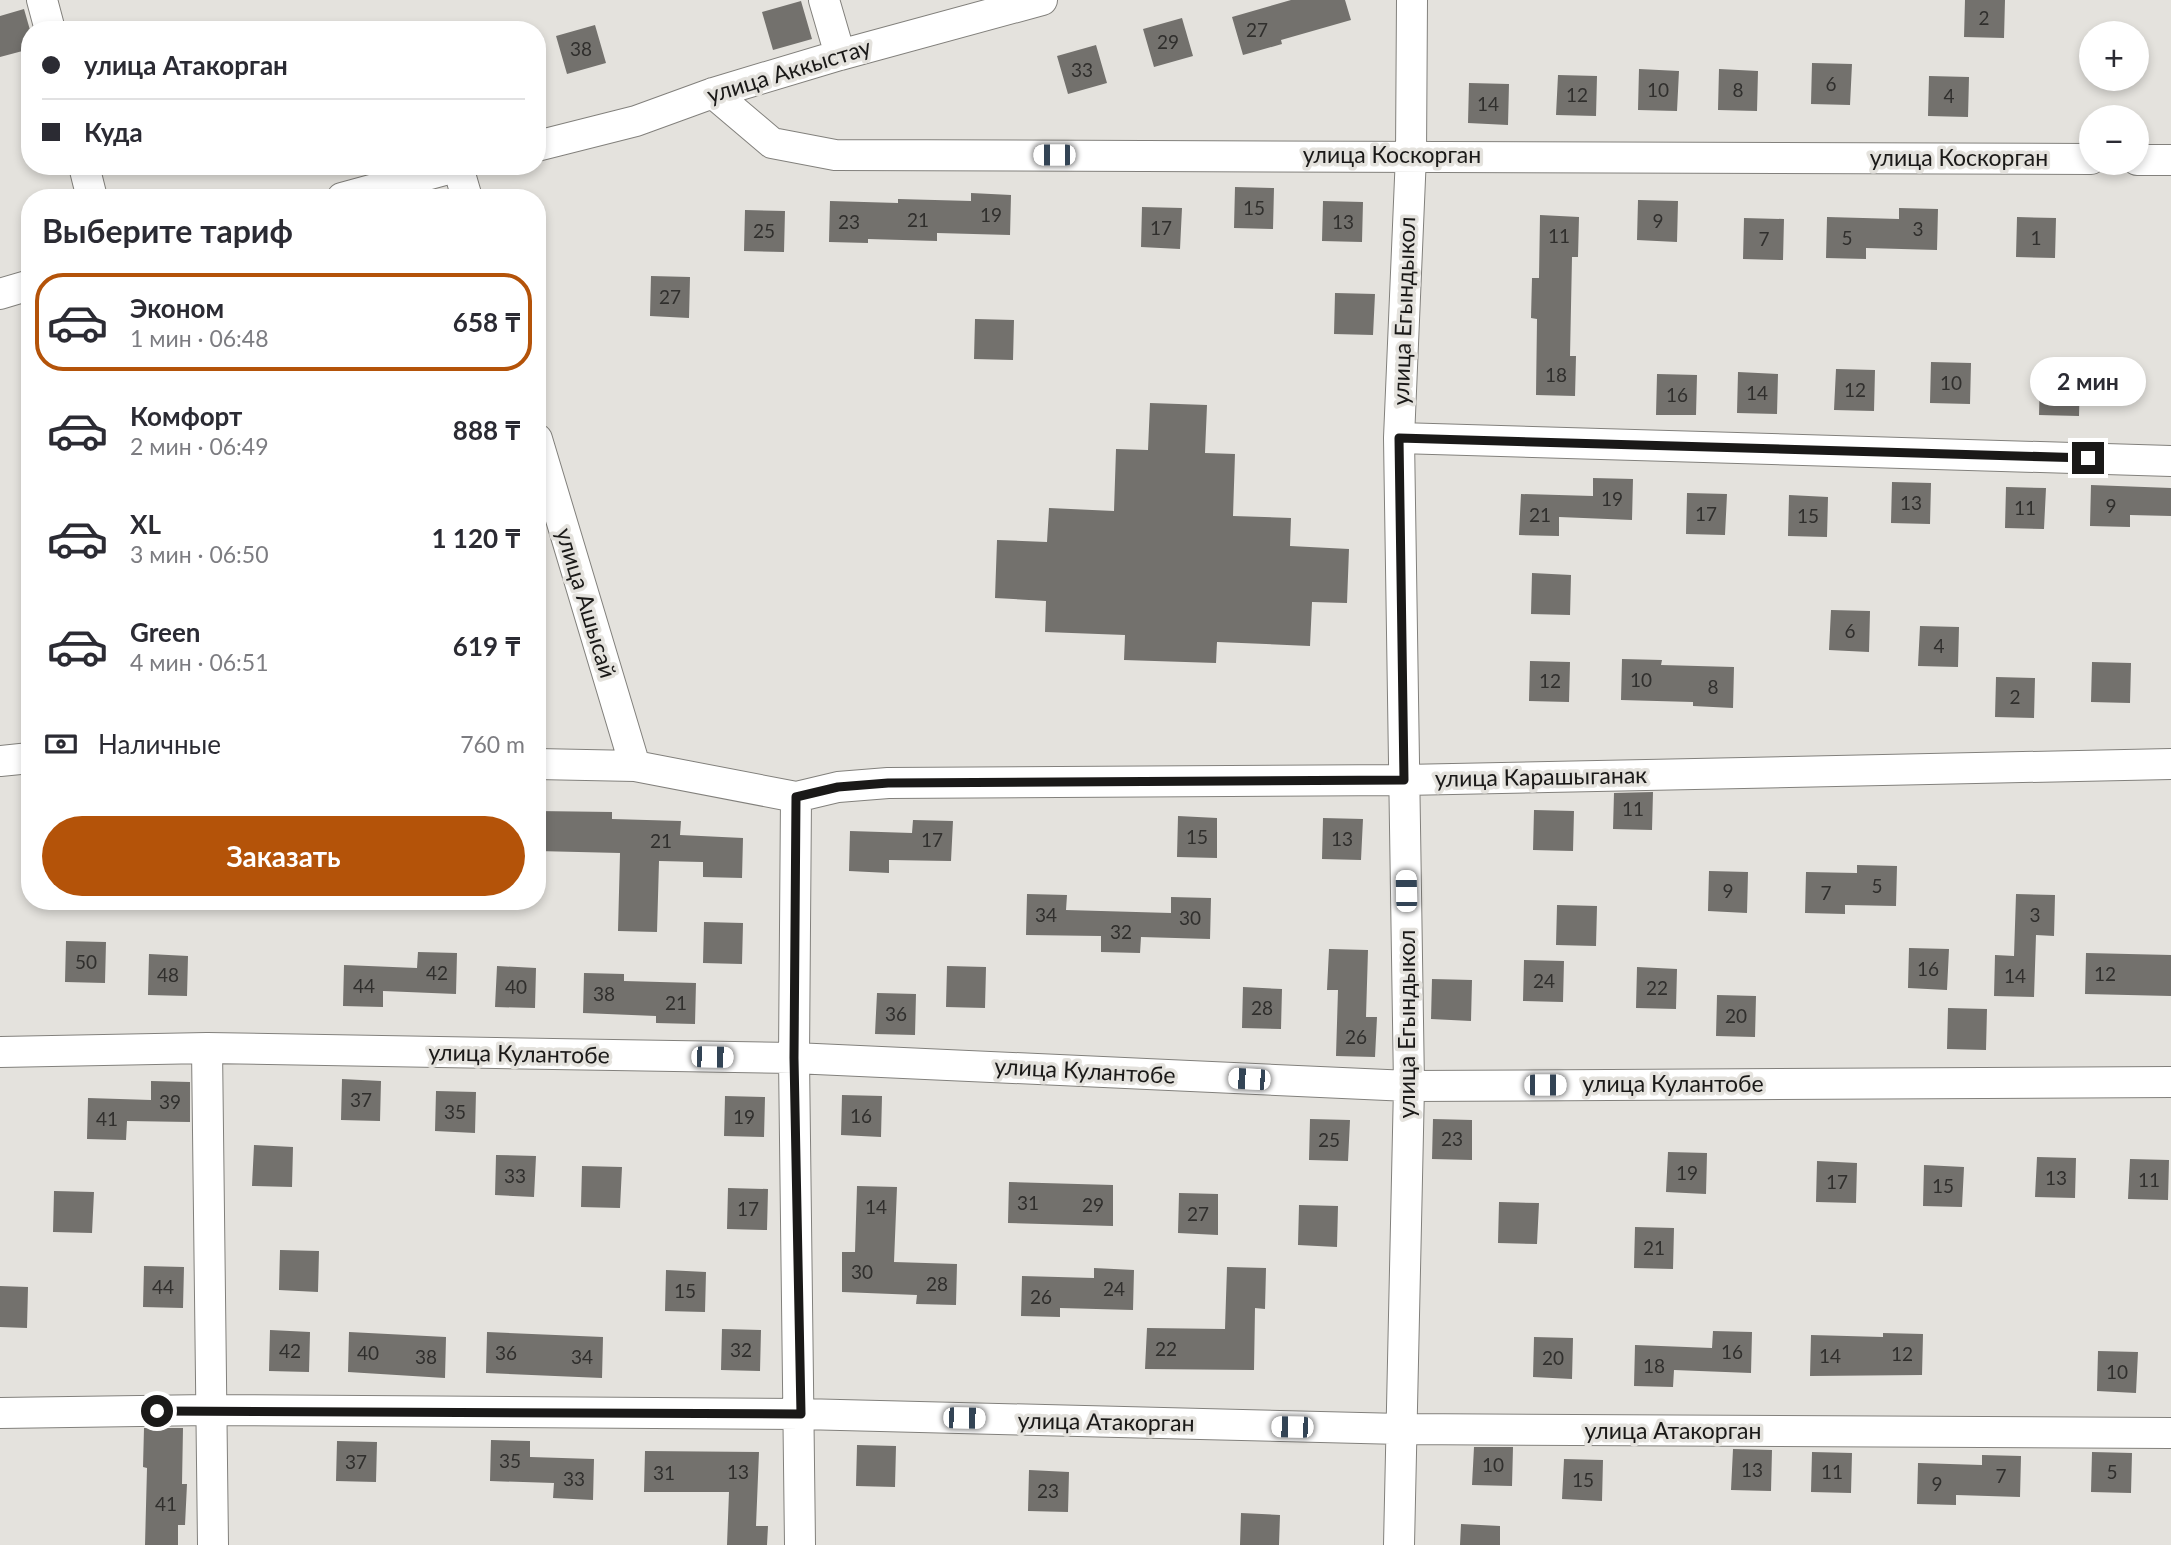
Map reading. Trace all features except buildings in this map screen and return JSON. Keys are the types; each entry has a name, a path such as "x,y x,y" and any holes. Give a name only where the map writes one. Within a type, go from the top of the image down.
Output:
{"street":[{"path":"42,0 48,21"},
{"path":"824,0 840,55"},
{"name":"улица Аккыстау","path":"546,144 636,121 713,93 840,55 1042,0"},
{"name":"улица Егындыкол","path":"1399,1545 1409,1086 1399,438 1410,155 1412,0"},
{"name":"улица Коскорган","path":"713,93 772,144 835,155 2079,159"},
{"path":"2149,160 2171,160"},
{"path":"375,189 426,175"},
{"path":"0,294 21,288"},
{"path":"1399,438 2171,461"},
{"name":"улица Ашысай","path":"546,469 635,766"},
{"path":"0,761 21,759"},
{"name":"улица Карашыганак","path":"546,764 635,766 796,797 838,787 888,783 1404,780 2171,764"},
{"path":"796,797 794,1058 801,1414 800,1545"},
{"path":"207,1048 209,1410 213,1545"},
{"name":"улица Кулантобе","path":"0,1052 207,1048 794,1058 1409,1086 2171,1082"},
{"name":"улица Атакорган","path":"0,1413 209,1410 801,1414 1401,1429 2171,1433"}],"route":[{"path":"157,1411 801,1414 794,1058 796,797 838,787 888,783 1404,780 1399,438 2088,458"}]}
